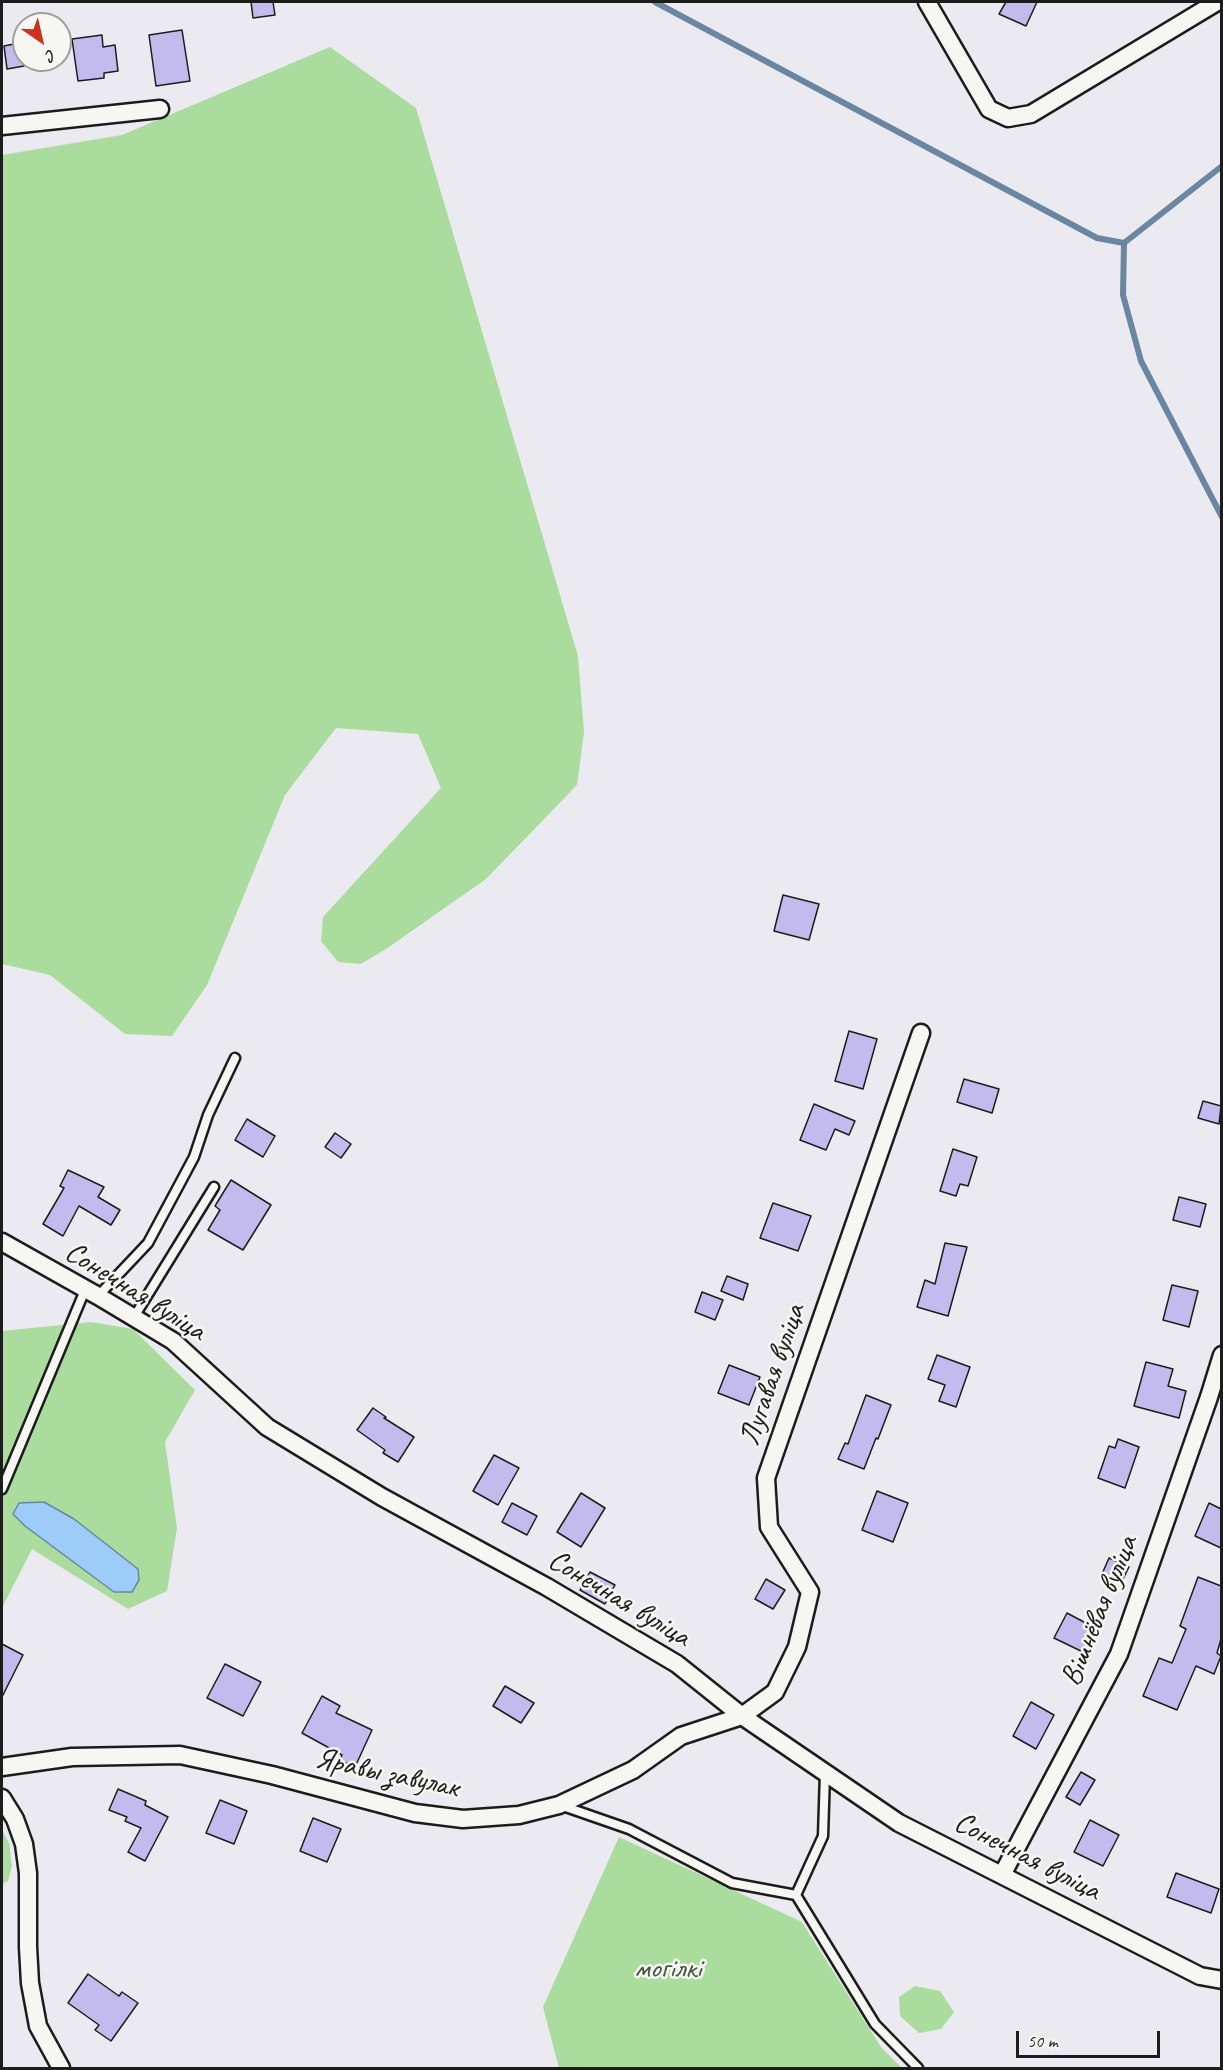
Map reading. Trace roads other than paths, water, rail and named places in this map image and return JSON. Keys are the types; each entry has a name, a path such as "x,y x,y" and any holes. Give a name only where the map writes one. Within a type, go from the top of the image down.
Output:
{"street":[{"path":"927,2 989,109 1008,118 1030,114 1217,2"},
{"path":"2,126 160,109"},
{"name":"Лугавая вуліца","path":"742,1716 775,1692 798,1647 810,1592 769,1527 766,1478 921,1033"},
{"name":"Сонечная вуліца","path":"2,1242 173,1341 267,1426 382,1497 547,1587 677,1664 742,1716 899,1823 1200,1976 1221,1980"},
{"name":"Вішнёвая вуліца","path":"1002,1875 1119,1654 1209,1397 1221,1355"},
{"name":"Яравы завулак","path":"2,1767 72,1757 180,1755 272,1775 415,1813 463,1819 519,1815 559,1805 633,1770 681,1737 742,1716"},
{"path":"2,1798 15,1819 24,1844 28,1873 30,1983 38,2026 61,2068"}],"lane":[{"path":"2,1489 92,1293 148,1243 194,1157 208,1115 235,1058"},
{"path":"134,1317 214,1187"},
{"path":"796,1894 823,1836 825,1773"},
{"path":"559,1805 629,1829 732,1883 796,1894 875,2024 918,2068"}],"water":[{"path":"44,1502 74,1519 138,1569 139,1580 132,1592 114,1592 25,1526 13,1514 19,1503"}],"waterway":[{"path":"655,2 1097,238 1124,243"},
{"path":"1222,166 1124,243 1123,295 1141,361 1222,517"}],"park label":[{"name":"могілкі","path":"668,1969"}]}
